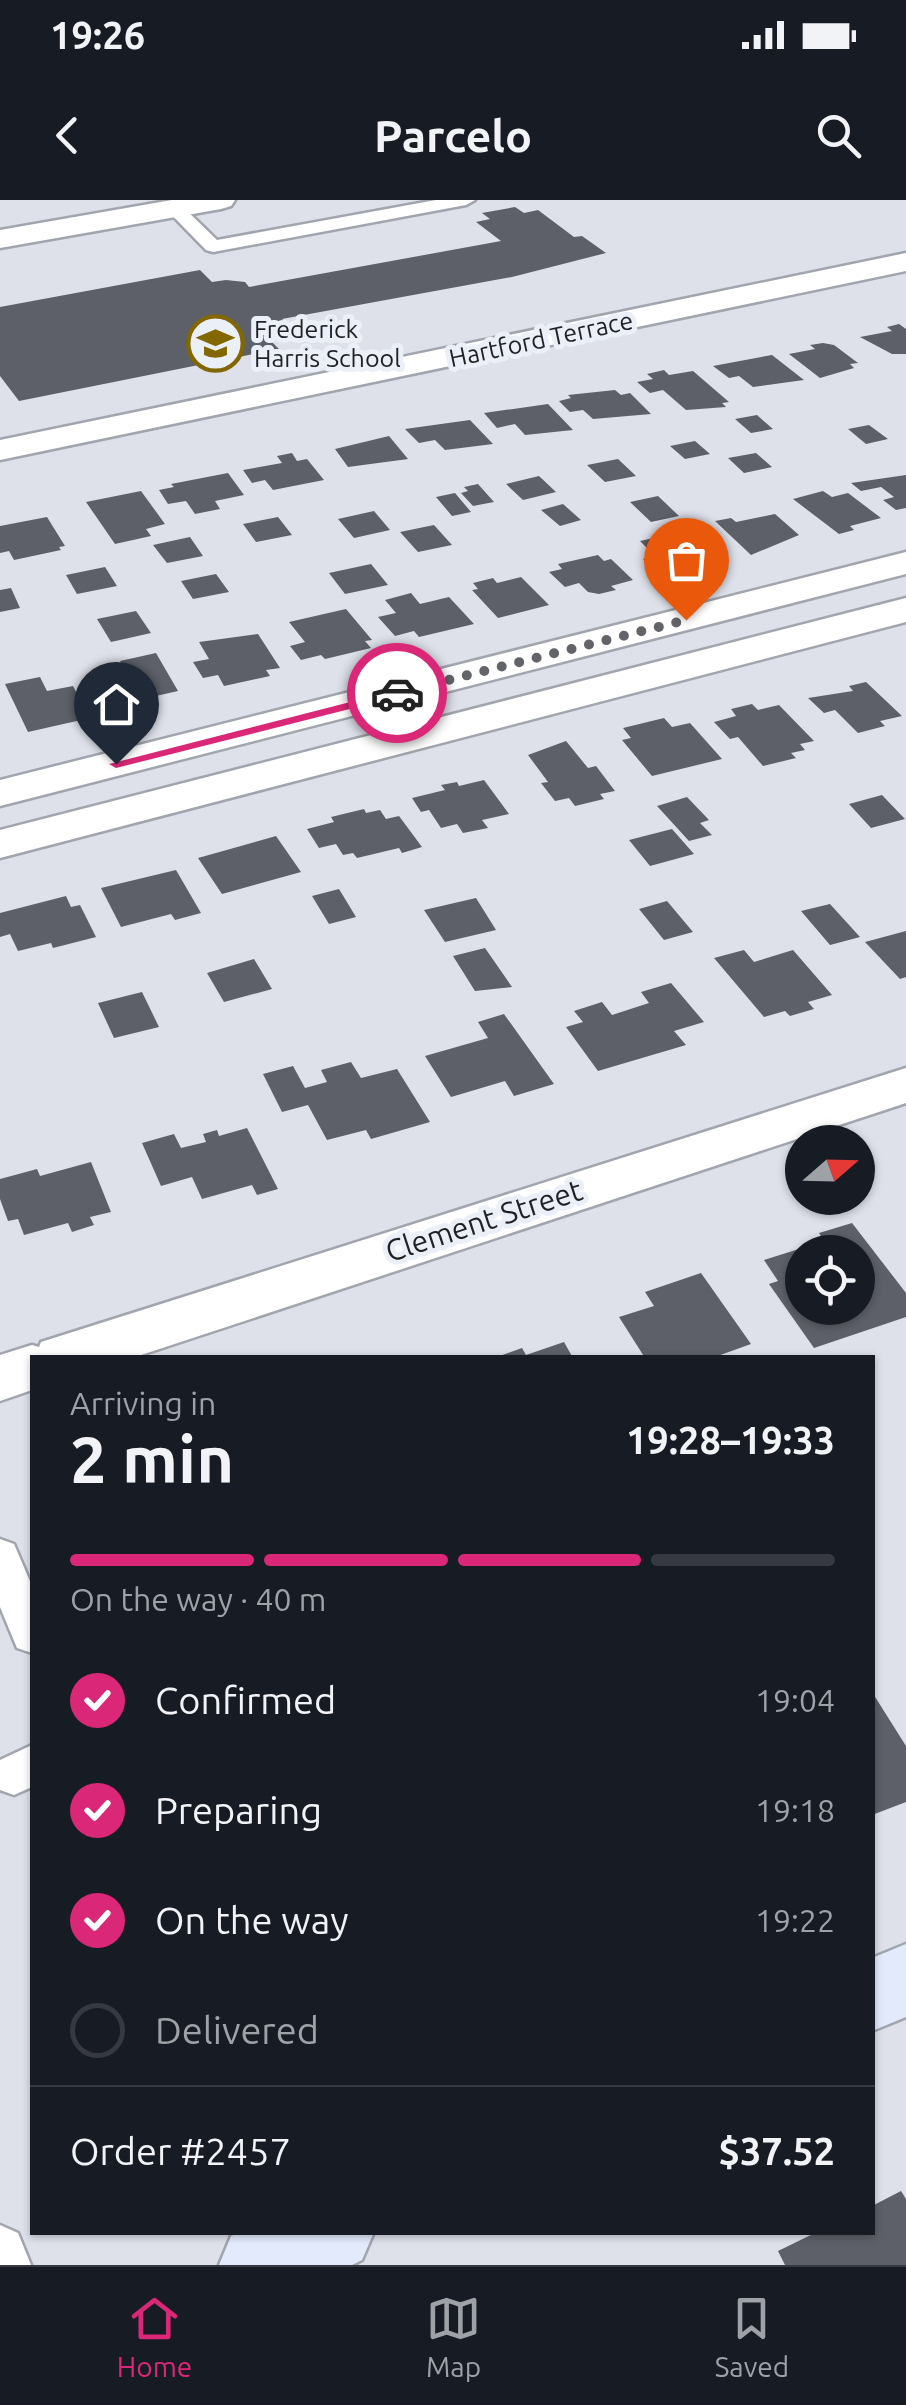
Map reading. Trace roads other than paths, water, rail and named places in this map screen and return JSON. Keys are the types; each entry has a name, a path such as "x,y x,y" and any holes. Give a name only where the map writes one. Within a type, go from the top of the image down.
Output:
{"street":[{"path":"0,239 221,200"},
{"name":"Hartford Terrace","path":"0,450 906,262"},
{"name":"Hartford Terrace","path":"0,478 906,291"},
{"path":"0,793 906,563"},
{"path":"0,844 906,610"},
{"path":"539,658 570,697"},
{"name":"Clement Street","path":"71,1355 906,1085"},
{"path":"0,1378 30,1368"},
{"path":"875,1994 906,1980"},
{"path":"260,2265 327,2235"}],"lane":[{"path":"174,208 214,246 466,200"},
{"path":"0,1556 30,1630"},
{"path":"0,2251 6,2265"}],"place":[{"name":"Frederick Harris School","path":"215,343"}]}
